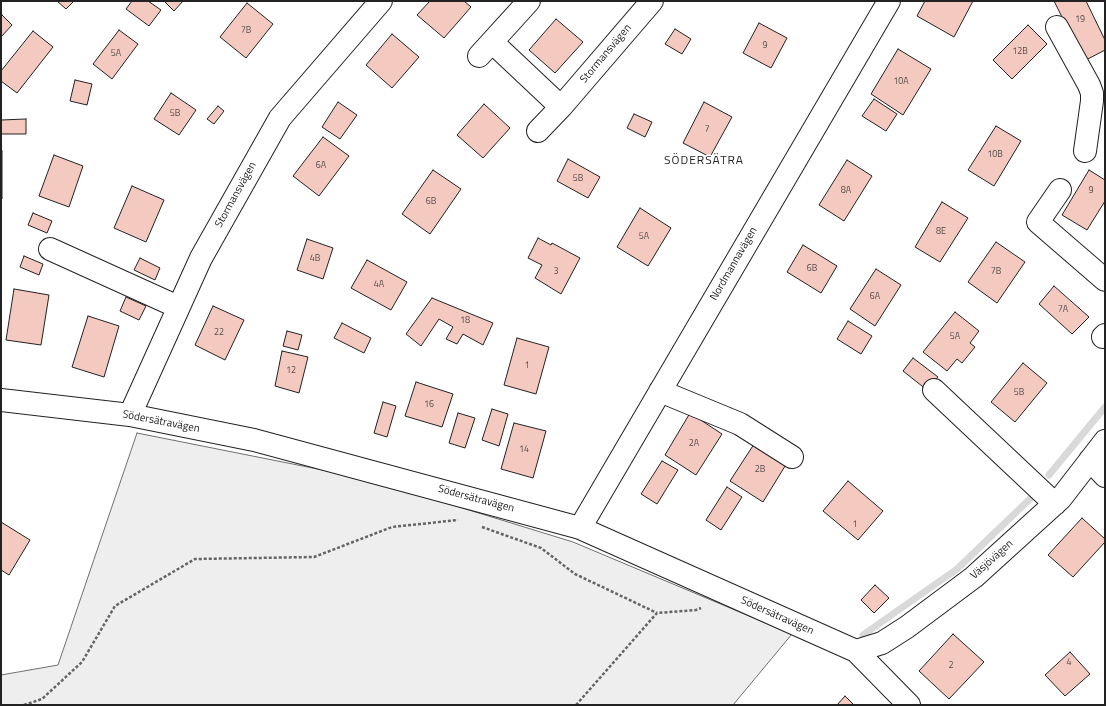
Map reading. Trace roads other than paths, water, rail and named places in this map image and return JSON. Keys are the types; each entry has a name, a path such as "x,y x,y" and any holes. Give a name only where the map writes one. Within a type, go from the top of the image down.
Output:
{"street":[{"name":"Stormansvägen","path":"130,415 201,258 230,204 280,118 382,1"},
{"path":"529,1 485,49 561,107"},
{"name":"Stormansvägen","path":"538,131 561,107 652,1"},
{"name":"Nordmannavägen","path":"580,528 889,1"},
{"path":"1057,27 1089,85 1098,91 1092,101 1085,151"},
{"path":"1060,190 1038,222 1105,280"},
{"path":"50,249 178,306"},
{"path":"934,390 1055,504"},
{"path":"660,391 740,424 792,456"},
{"name":"Södersätravägen","path":"1,400 130,415 254,440 580,528 856,651 909,705"},
{"name":"Väsjövägen","path":"856,651 882,643 908,627 974,577 1061,498 1105,441"},
{"path":"1090,460 1105,476"}],"waterway":[{"path":"1049,475 1105,407"},
{"path":"863,635 957,569 1032,497"}],"district":[{"name":"SÖDERSÄTRA","path":"704,161"}]}
